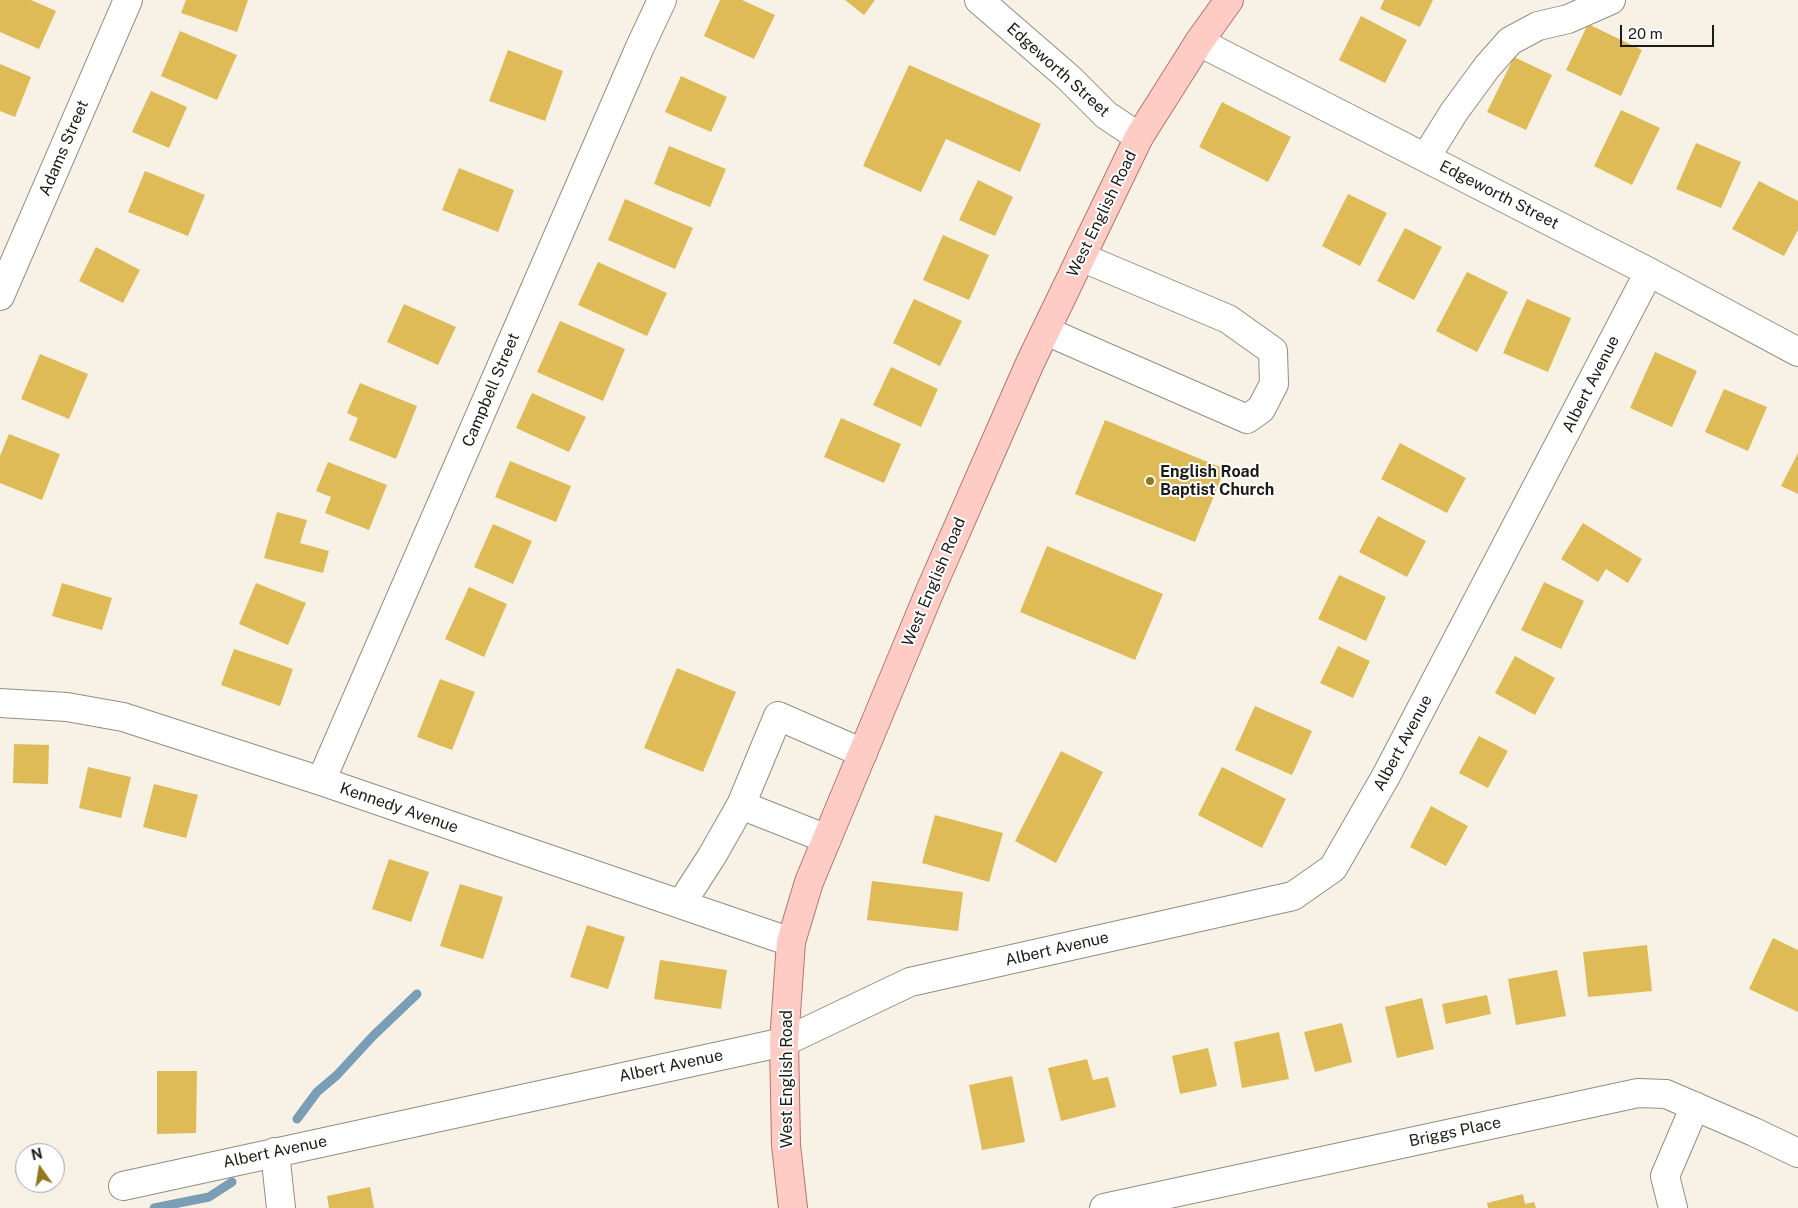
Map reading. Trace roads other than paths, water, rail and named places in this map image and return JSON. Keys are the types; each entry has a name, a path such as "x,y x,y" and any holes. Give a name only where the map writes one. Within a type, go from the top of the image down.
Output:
{"main road":[{"name":"West English Road","path":"793,1208 786,1144 784,1042 791,942 809,882 930,591 1081,257 1139,137 1199,42 1229,0"}],"street":[{"name":"Adams Street","path":"0,296 128,0"},
{"name":"Campbell Street","path":"321,781 662,0"},
{"name":"Edgeworth Street","path":"979,0 1069,78 1106,115 1139,137"},
{"path":"1426,157 1454,112 1487,67 1510,41 1538,26 1568,19 1611,0"},
{"name":"Edgeworth Street","path":"1199,42 1649,272 1795,344"},
{"path":"1046,331 1247,419 1261,409 1274,384 1273,352 1228,319 1081,257"},
{"name":"Albert Avenue","path":"123,1186 784,1042 910,982 1293,896 1333,868 1386,776 1649,272"},
{"name":"Kennedy Avenue","path":"0,703 67,706 123,716 321,781 791,942"},
{"path":"681,904 712,856 741,805 778,716 863,753"},
{"path":"741,805 827,839"},
{"name":"Briggs Place","path":"1104,1208 1638,1093 1666,1094 1798,1152"},
{"path":"1673,1208 1665,1176 1695,1106"},
{"path":"275,1152 280,1208"}],"waterway":[{"path":"297,1119 317,1092 337,1075 373,1036 417,994"},
{"path":"154,1208 209,1197 232,1182"}],"place":[{"name":"English Road Baptist Church","path":"1150,481"}]}
